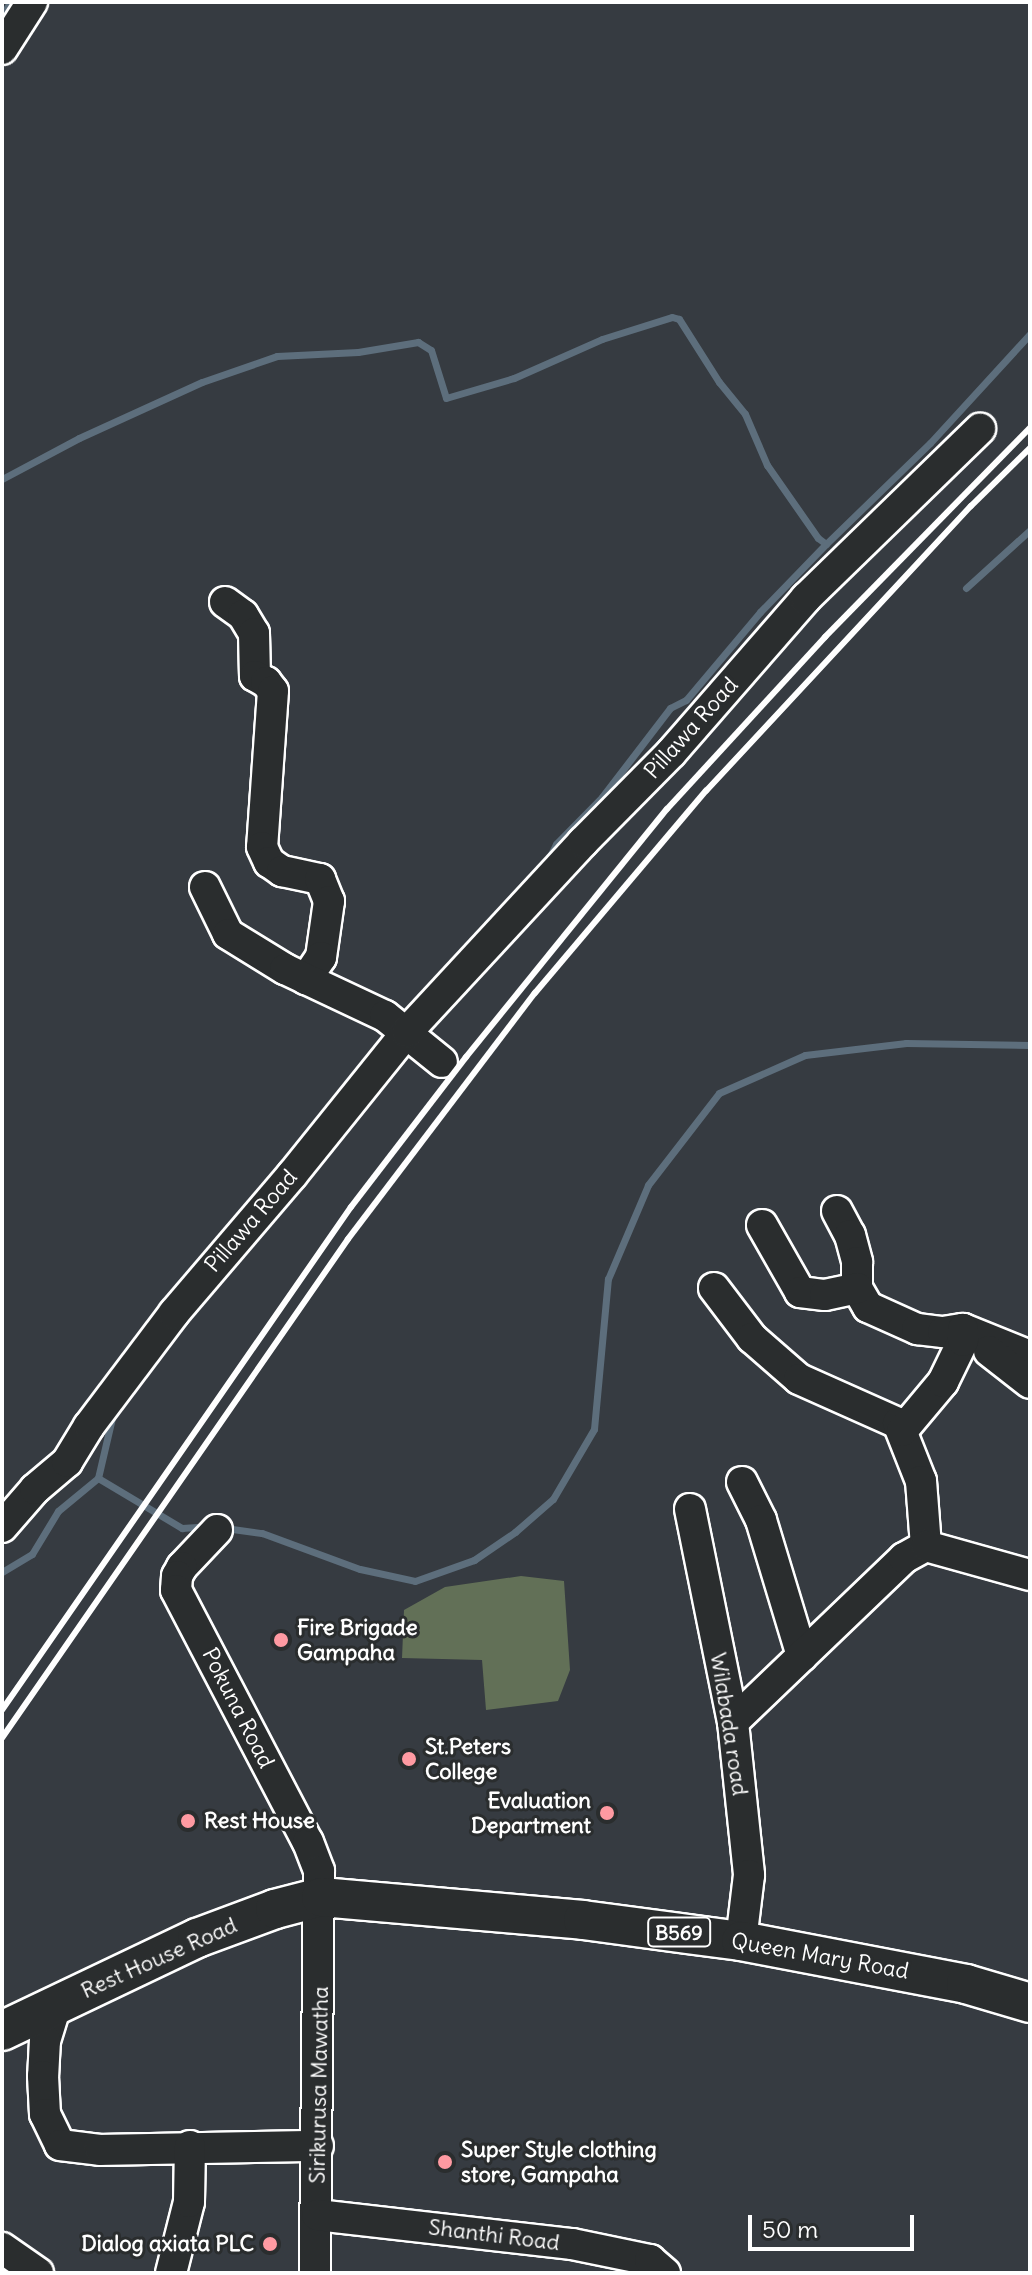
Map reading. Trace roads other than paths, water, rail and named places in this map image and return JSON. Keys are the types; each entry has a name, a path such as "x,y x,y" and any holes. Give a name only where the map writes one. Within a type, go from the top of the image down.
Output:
{"main road":[{"name":"Queen Mary Road","path":"321,1897 583,1920 741,1941 952,1981 1030,2003"},
{"name":"Rest House Road","path":"2,2031 197,1938 275,1909 321,1897"}],"street":[{"path":"2,49 32,2"},
{"name":"Pillawa Road","path":"2,1527 35,1489 67,1462 98,1413 174,1313 292,1175 421,1044 583,842 671,753 806,598 980,429"},
{"path":"225,602 243,615 254,633 255,676 266,682 273,691 262,847 269,862 282,871 320,879 329,901 321,957 306,979"},
{"path":"205,887 228,934 306,979 385,1016 421,1044"},
{"path":"837,1211 850,1235 857,1262 857,1288 868,1307 917,1329 943,1332 963,1329 1030,1356"},
{"path":"762,1225 800,1292 825,1295 857,1288"},
{"path":"714,1288 752,1338 799,1379 876,1410 898,1423 921,1481 926,1546"},
{"path":"902,1431 943,1382 963,1341 963,1329"},
{"path":"963,1329 1030,1383"},
{"path":"742,1482 761,1520 802,1656"},
{"name":"Wilabada road","path":"690,1509 733,1722 749,1875 741,1941"},
{"name":"Pokuna Road","path":"217,1530 182,1567 177,1576 176,1590 308,1842 319,1871 321,1897"},
{"path":"733,1722 904,1558 926,1546 1030,1575"},
{"name":"Sirikurusa Mawatha","path":"315,2273 321,1897"},
{"path":"56,2005 45,2040 43,2076 45,2114 60,2145 100,2150 318,2146"},
{"path":"171,2273 189,2202 190,2146"},
{"name":"Shanthi Road","path":"317,2215 572,2244 650,2260 665,2273"},
{"path":"2,2248 38,2273"}],"waterway":[{"path":"2,17 10,2"},
{"path":"2,479 79,438 202,382 277,356 358,352 418,342 431,350 446,398 514,378 602,339 672,317 679,319 719,382 745,414 767,465 818,538 826,544 930,443 1030,334"},
{"path":"966,588 1030,530"},
{"path":"547,862 556,844 602,797 670,708 686,700 760,612 826,544"},
{"path":"225,1528 262,1533 360,1569 415,1581 474,1560 515,1532 553,1499 594,1429 608,1279 648,1185 719,1093 805,1055 906,1043 1030,1045"},
{"path":"98,1478 112,1418"},
{"path":"2,1572 32,1554 58,1511 98,1478 182,1528 209,1526"}],"railway":[{"path":"2,1710 351,1207 466,1057 667,809 825,637 1030,428"},
{"path":"2,1738 348,1239 535,993 706,791 971,506 1030,448"}],"place":[{"name":"Fire Brigade Gampaha","path":"281,1640"},
{"name":"St.Peters College","path":"409,1759"},
{"name":"Evaluation Department","path":"607,1813"},
{"name":"Rest House","path":"188,1821"},
{"name":"Super Style clothing store, Gampaha","path":"445,2162"},
{"name":"Dialog axiata PLC","path":"270,2244"}]}
